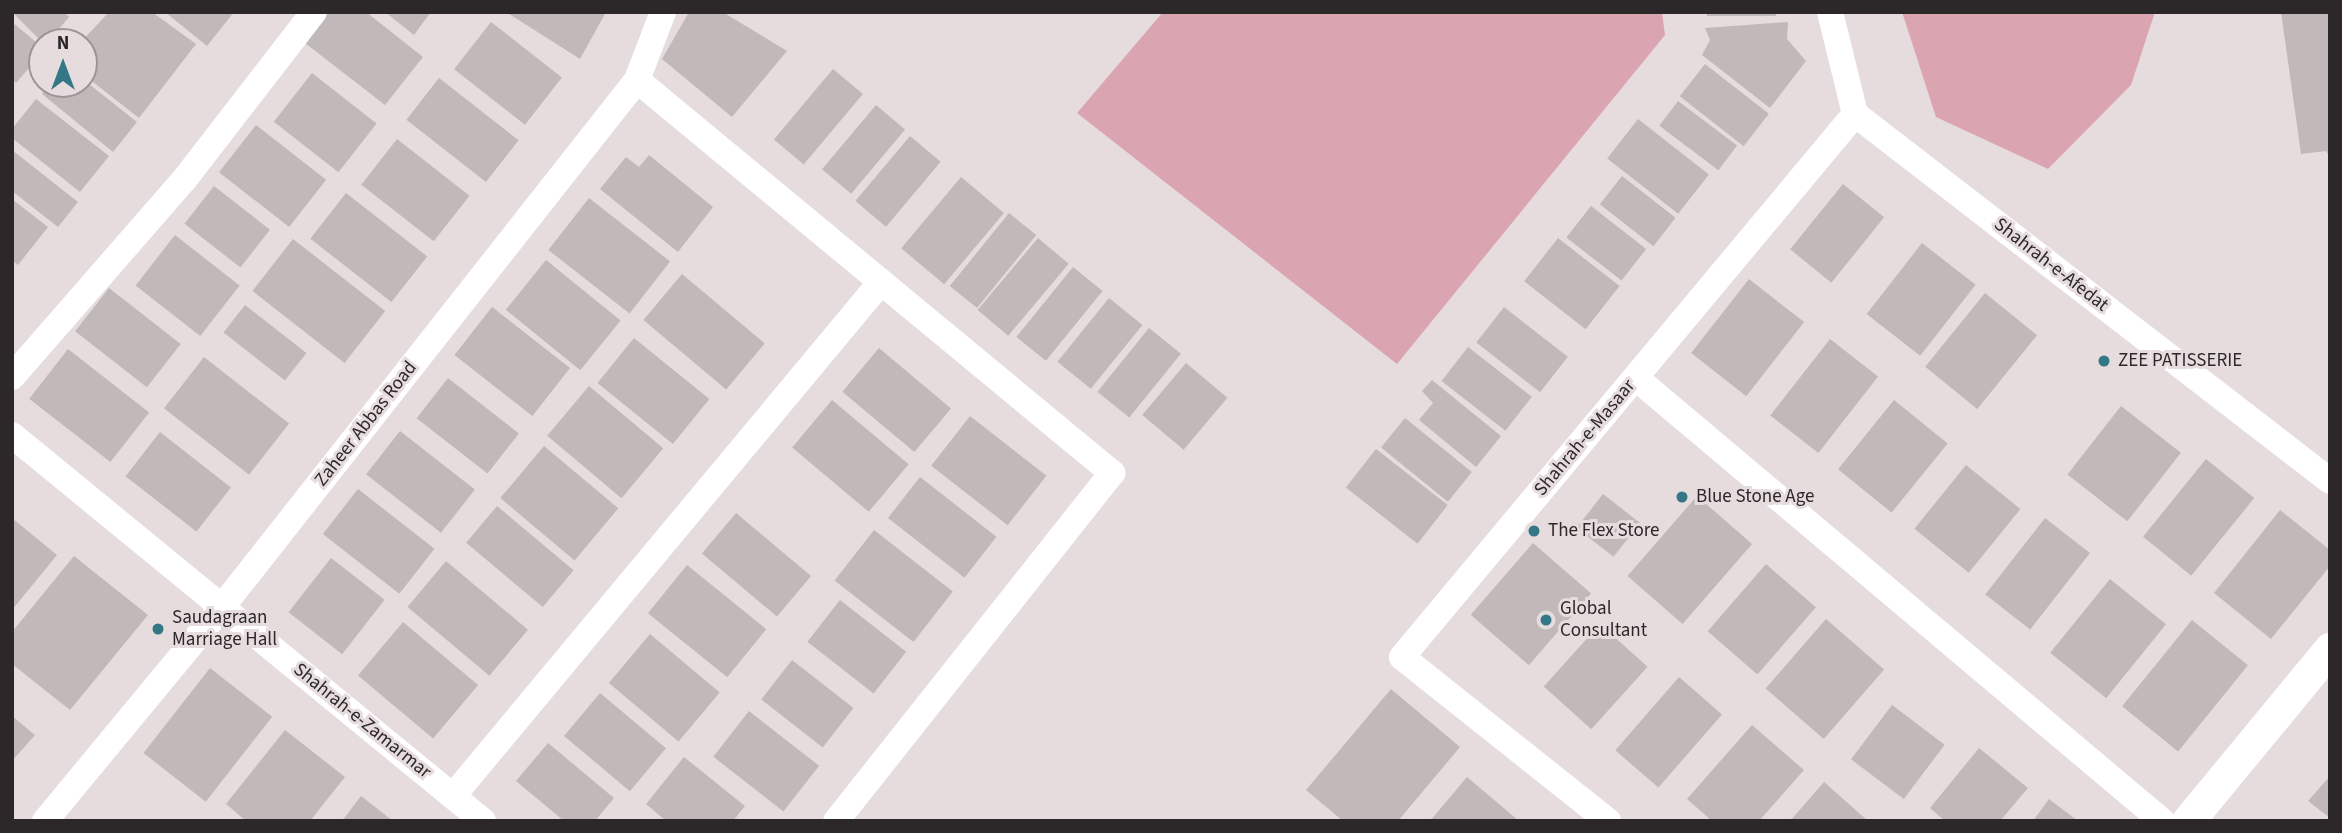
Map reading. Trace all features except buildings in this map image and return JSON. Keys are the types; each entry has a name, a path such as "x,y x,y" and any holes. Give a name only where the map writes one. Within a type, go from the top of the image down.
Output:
{"street":[{"path":"12,377 184,180 314,12"},
{"name":"Zaheer Abbas Road","path":"45,821 222,607 637,80 663,12"},
{"path":"1830,12 1855,114"},
{"path":"637,80 1112,473 836,821"},
{"name":"Shahrah-e-Masaar","path":"1608,821 1402,657 1855,114"},
{"name":"Shahrah-e-Afedat","path":"1855,114 2330,481"},
{"path":"453,796 881,282"},
{"path":"1636,378 2162,821"},
{"name":"Shahrah-e-Zamarmar","path":"12,435 483,821"},
{"path":"2188,821 2330,649"}],"shaded area":[{"path":"1163,12 1662,12 1665,35 1397,364 1077,113"},
{"path":"1902,12 2155,12 2131,85 2048,169 1936,117"}],"place":[{"name":"ZEE PATISSERIE","path":"2104,361"},
{"name":"Blue Stone Age","path":"1682,497"},
{"name":"The Flex Store","path":"1534,531"},
{"name":"Global Consultant","path":"1546,620"},
{"name":"Saudagraan Marriage Hall","path":"158,629"}]}
